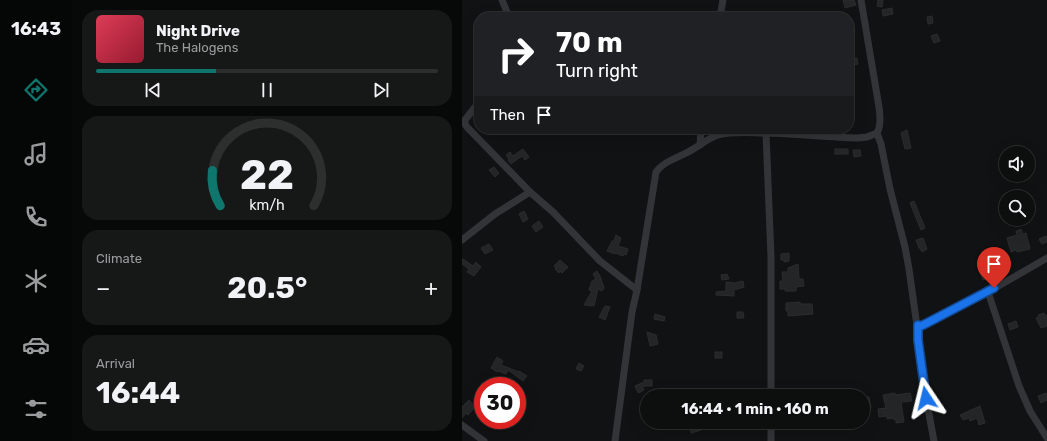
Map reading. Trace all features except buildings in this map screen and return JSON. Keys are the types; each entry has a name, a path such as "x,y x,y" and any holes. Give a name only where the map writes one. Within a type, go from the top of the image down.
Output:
{"street":[{"path":"502,0 507,12"},
{"path":"721,12 723,0"},
{"path":"860,0 880,116 879,129 877,133 881,144 890,189 906,247 918,325 918,340 924,384 934,441"},
{"path":"474,108 465,120 465,124 478,140 530,192 553,212 600,261 637,290"},
{"path":"784,134 858,138 867,137 877,133"},
{"path":"700,146 701,134"},
{"path":"615,441 628,337 656,172 660,166 700,146 707,140 723,134"},
{"path":"766,134 771,257 771,389"},
{"path":"462,240 495,214 530,192"},
{"path":"918,325 921,326 988,292 1047,258"},
{"path":"988,292 1019,386 1030,411 1047,438"},
{"path":"462,425 484,441"},
{"path":"771,429 771,441"}],"route":[{"path":"926,398 918,340 918,325 921,326 994,288"}]}
